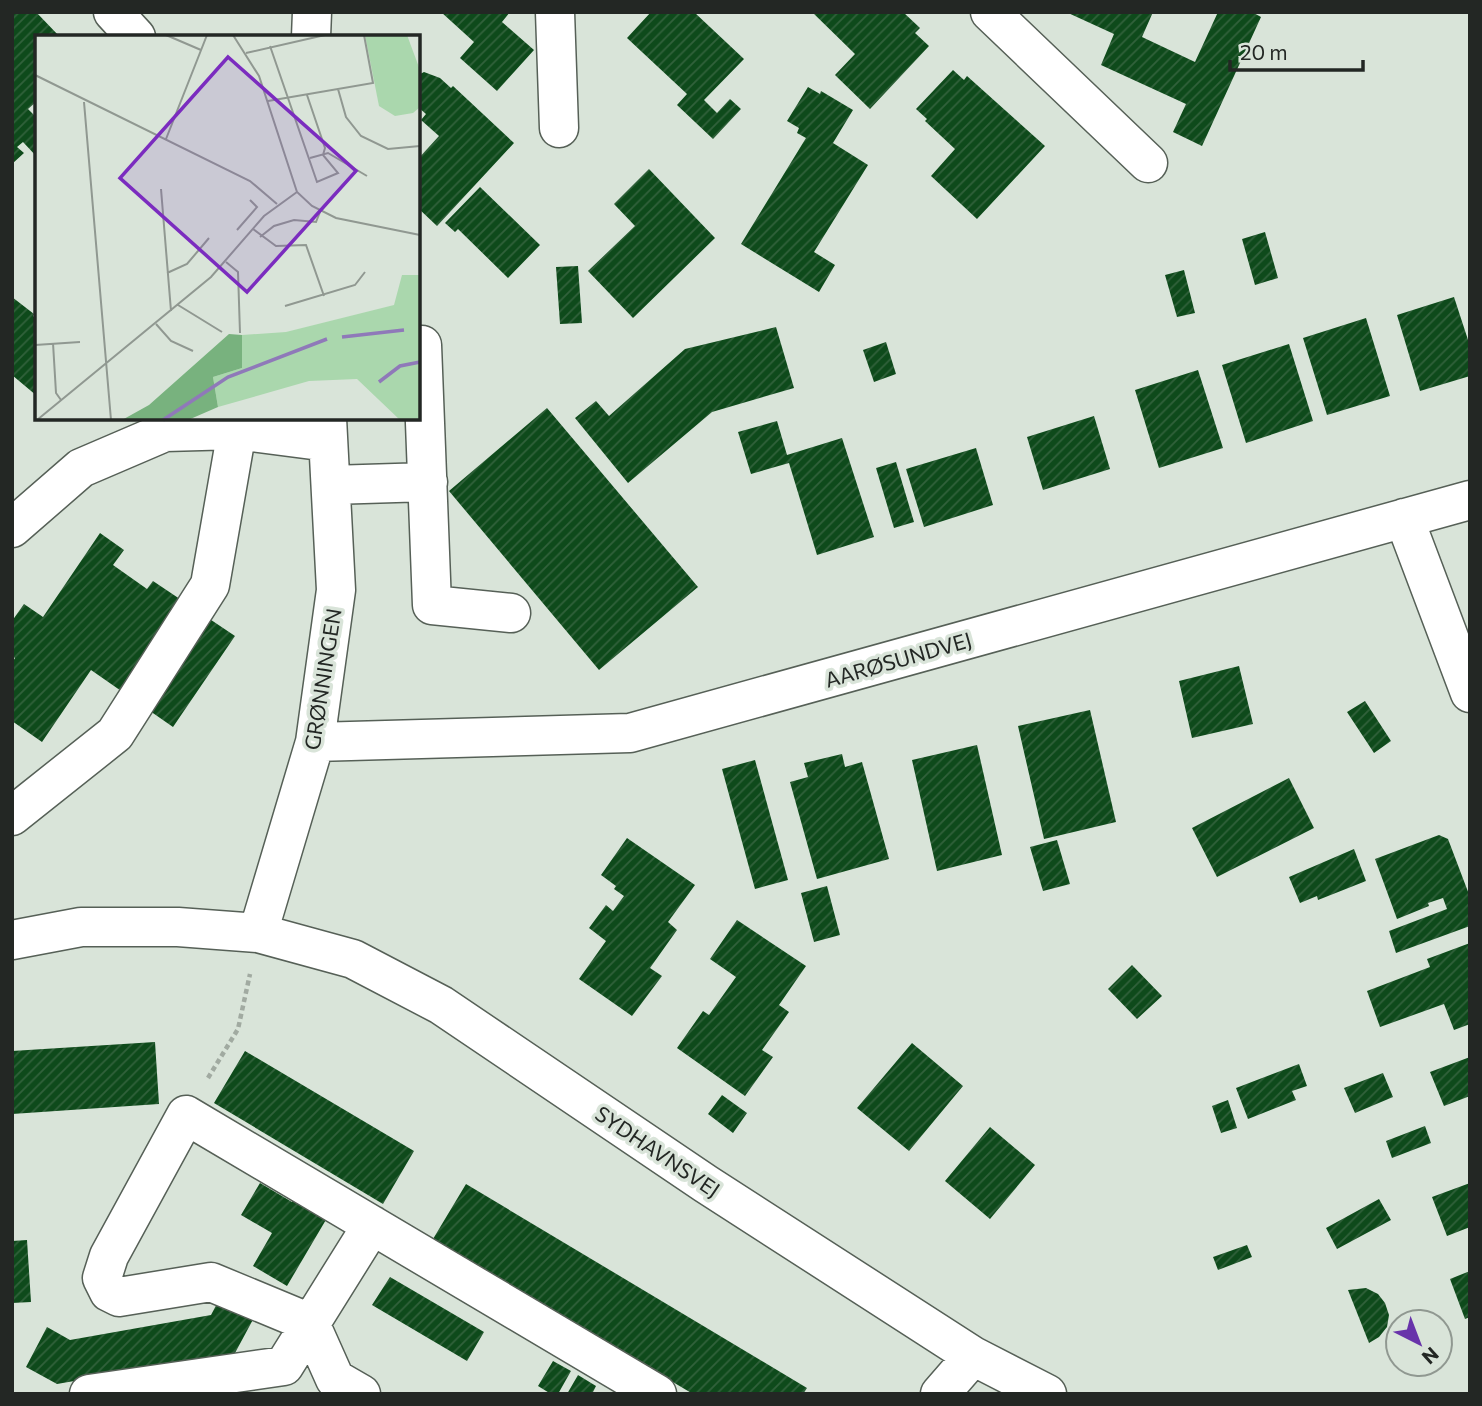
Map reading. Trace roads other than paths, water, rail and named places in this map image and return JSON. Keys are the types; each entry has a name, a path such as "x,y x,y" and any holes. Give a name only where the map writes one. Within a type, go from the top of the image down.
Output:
{"street":[{"path":"113,12 134,35"},
{"path":"311,35 312,12"},
{"path":"555,12 559,128"},
{"path":"990,12 1147,163"},
{"path":"422,345 432,605 511,613"},
{"path":"12,816 115,734 210,585 237,430"},
{"path":"12,528 81,468 165,432 328,430"},
{"name":"GRØNNINGEN","path":"258,933 314,742 336,590 328,430"},
{"path":"331,485 428,482"},
{"name":"AARØSUNDVEJ","path":"314,742 629,733 1470,500"},
{"path":"1404,518 1470,693"},
{"name":"SYDHAVNSVEJ","path":"12,940 81,927 178,927 258,933 353,959 441,1004 706,1184 973,1356 1047,1394"},
{"path":"361,1394 335,1380 310,1323 211,1282 119,1297 109,1292 102,1278 109,1256 186,1115 657,1394"},
{"path":"89,1394 284,1366 372,1225"},
{"path":"940,1394 973,1356"}]}
